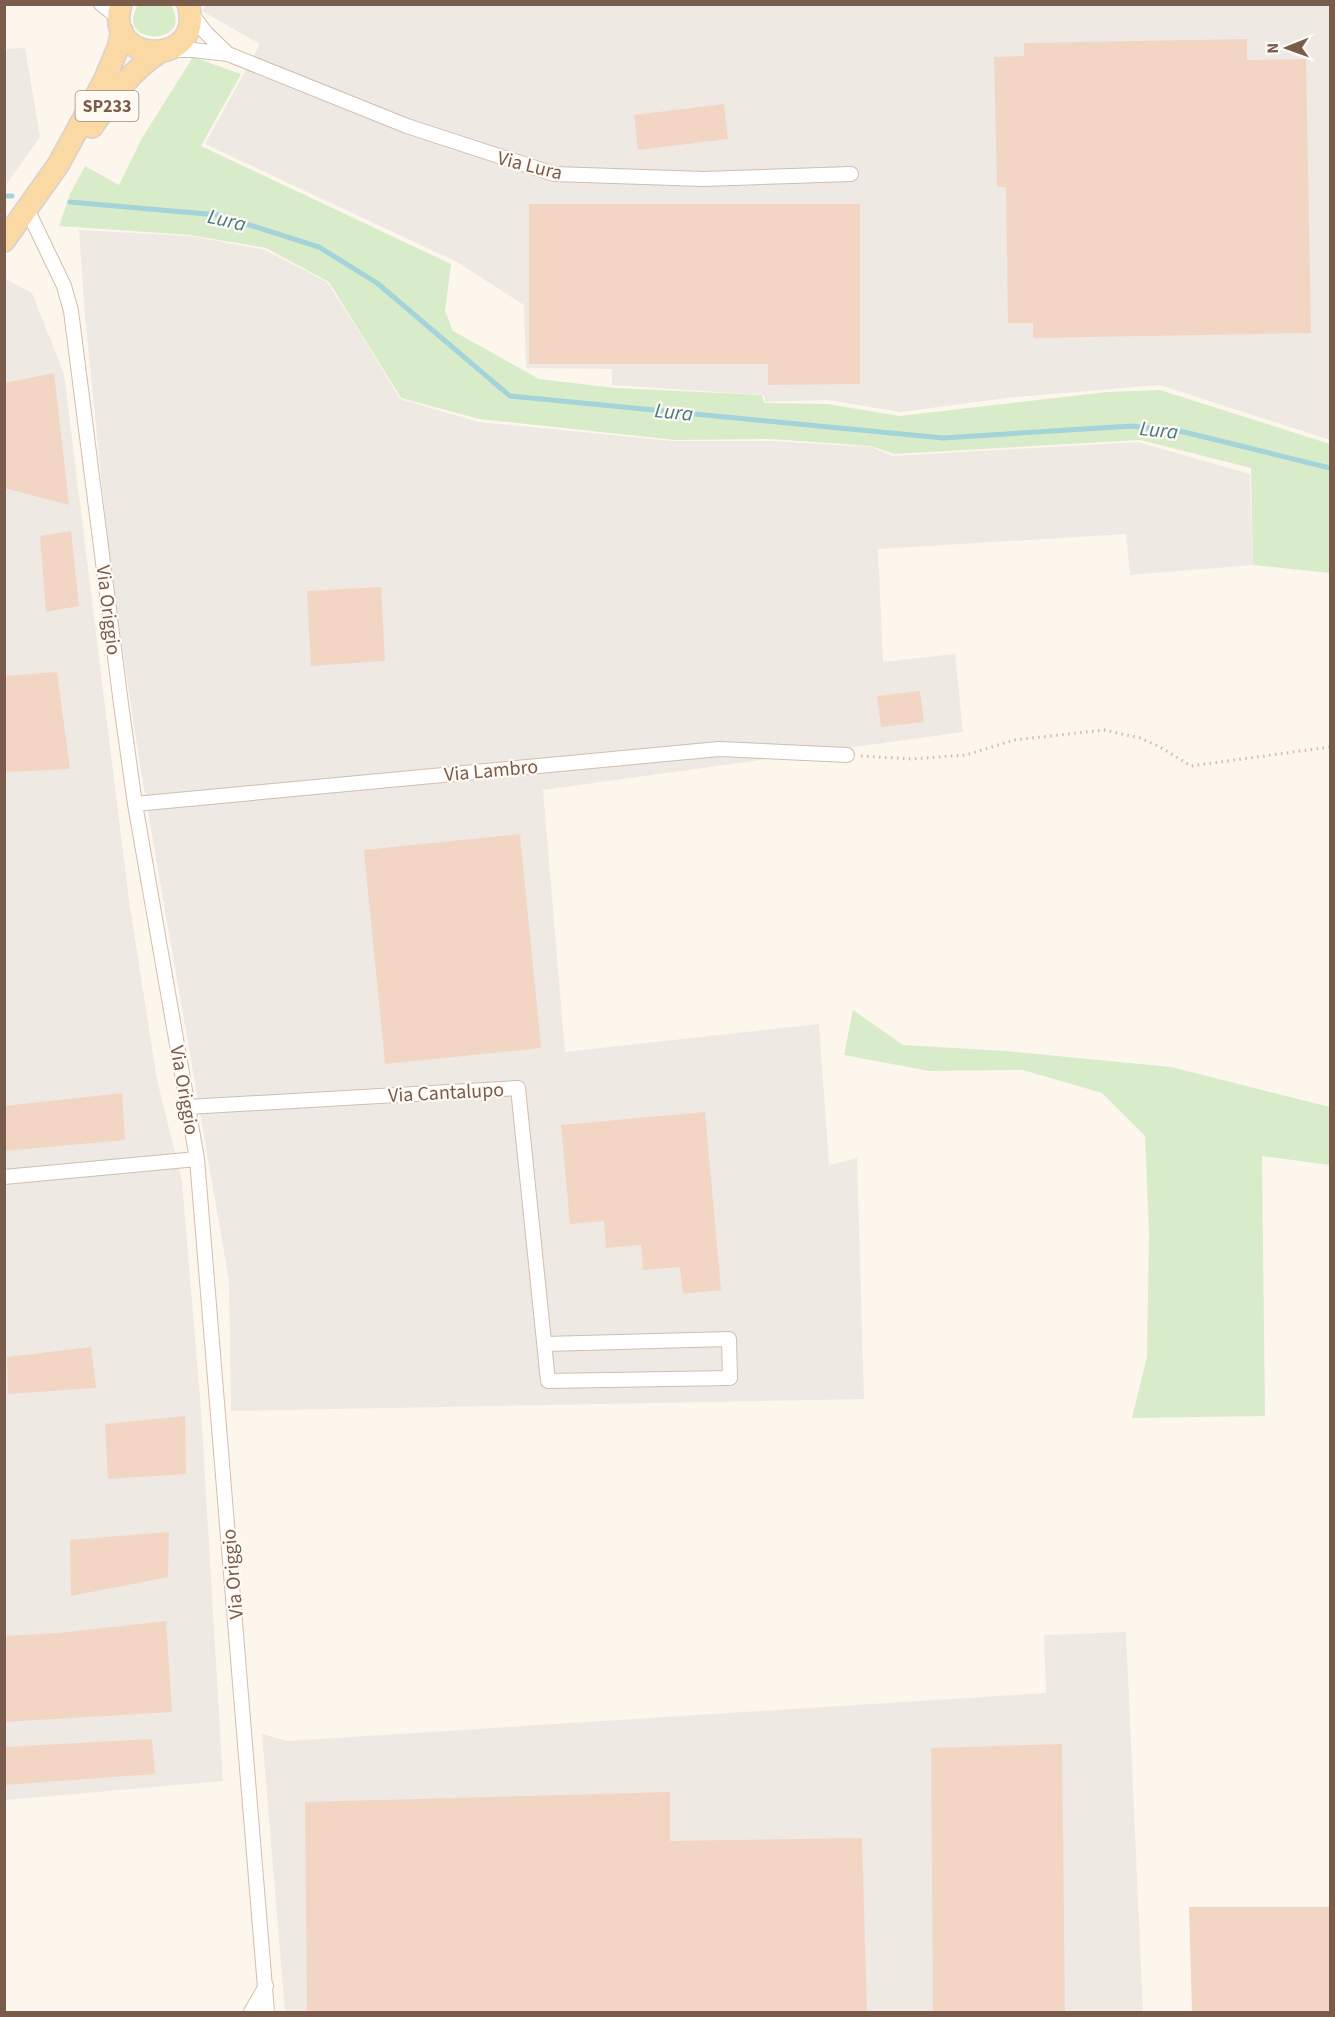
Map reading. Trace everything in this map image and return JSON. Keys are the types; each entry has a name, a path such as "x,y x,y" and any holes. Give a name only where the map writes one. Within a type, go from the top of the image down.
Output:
{"main road":[{"name":"SP233","path":"58,165 81,144 122,85 142,64 177,45 188,30 189,8"},
{"path":"121,18 133,45 151,52 164,51"},
{"name":"SP233","path":"4,240 58,165 104,81 118,48 121,18"}],"street":[{"path":"101,4 121,18"},
{"name":"Via Lura","path":"189,8 206,33 228,54"},
{"name":"Via Lura","path":"164,51 192,50 228,54 407,126 554,174 703,179 851,174"},
{"name":"Via Origgio","path":"27,209 64,286 71,311 120,704 135,804 197,1159 267,2013"},
{"name":"Via Lambro","path":"135,804 719,749 847,755"},
{"name":"Via Cantalupo","path":"188,1107 518,1088 548,1381 730,1378 729,1339 545,1344"},
{"path":"4,1177 197,1159"},
{"path":"251,2013 266,1986"}],"path":[{"path":"847,755 912,759 966,755 1014,740 1104,730 1140,738 1191,766 1330,747"}],"shaded area":[{"path":"206,4 1330,5 1330,440 1160,385 1015,397 900,412 827,400 765,402 764,395 612,385 612,369 526,368 524,305 457,262 205,144 260,44 202,11"},
{"path":"25,48 40,137 5,186 5,49"},
{"path":"79,230 191,236 265,250 327,282 400,399 479,422 673,441 772,441 871,447 893,456 1138,442 1250,474 1253,565 1130,575 1126,534 878,549 883,662 955,654 963,732 543,790 565,1052 819,1024 829,1165 857,1158 864,1399 231,1411 229,1281 140,765 111,574 85,316"},
{"path":"4,278 32,293 64,374 129,900 157,1080 182,1181 201,1410 223,1781 5,1800"},
{"path":"1126,1632 1143,2012 285,2012 262,1734 287,1741 1046,1693 1044,1635"}],"green space":[{"path":"138,5 171,5 176,19 173,29 165,35 144,35 136,29 133,19"},
{"path":"193,57 241,74 201,146 451,264 445,311 453,331 539,379 615,388 762,395 764,403 827,404 900,416 1107,392 1160,390 1330,444 1330,573 1253,565 1251,468 1140,440 895,454 870,446 771,439 675,440 479,419 401,398 329,282 266,248 190,235 59,226 70,194 85,166 119,185 142,138"},
{"path":"853,1010 903,1045 1006,1051 1171,1067 1330,1107 1330,1165 1262,1156 1265,1416 1132,1418 1147,1357 1149,1232 1145,1136 1102,1093 1023,1070 929,1071 844,1055"}],"building":[{"path":"1247,39 1247,60 1306,59 1311,333 1033,338 1033,323 1008,323 1006,187 997,187 994,57 1024,56 1024,43"},
{"path":"724,104 728,139 638,150 634,115"},
{"path":"529,204 860,204 860,384 768,385 768,364 529,364"},
{"path":"54,373 69,505 4,488 4,383"},
{"path":"71,531 79,606 46,612 40,536"},
{"path":"381,587 385,661 311,666 307,591"},
{"path":"57,672 70,769 4,772 4,676"},
{"path":"920,691 924,722 881,727 877,696"},
{"path":"520,834 541,1048 385,1064 364,850"},
{"path":"122,1093 125,1140 4,1151 4,1106"},
{"path":"705,1112 721,1290 683,1294 680,1267 643,1270 641,1245 606,1248 604,1221 570,1224 561,1125"},
{"path":"91,1347 96,1388 8,1394 7,1357"},
{"path":"185,1416 186,1474 108,1479 105,1424"},
{"path":"169,1532 168,1577 71,1596 70,1540"},
{"path":"166,1621 172,1712 4,1722 4,1636 59,1633"},
{"path":"152,1739 155,1774 4,1785 4,1747"},
{"path":"1062,1744 1065,2013 933,2013 931,1748"},
{"path":"670,1792 670,1841 862,1838 867,2013 307,2013 305,1802"},
{"path":"1189,1907 1330,1907 1330,2013 1192,2013"}],"waterway":[{"name":"Lura","path":"4,196 12,196"},
{"name":"Lura","path":"70,202 218,215 319,247 377,283 510,396 943,438 1132,426 1184,432 1330,468"}]}
